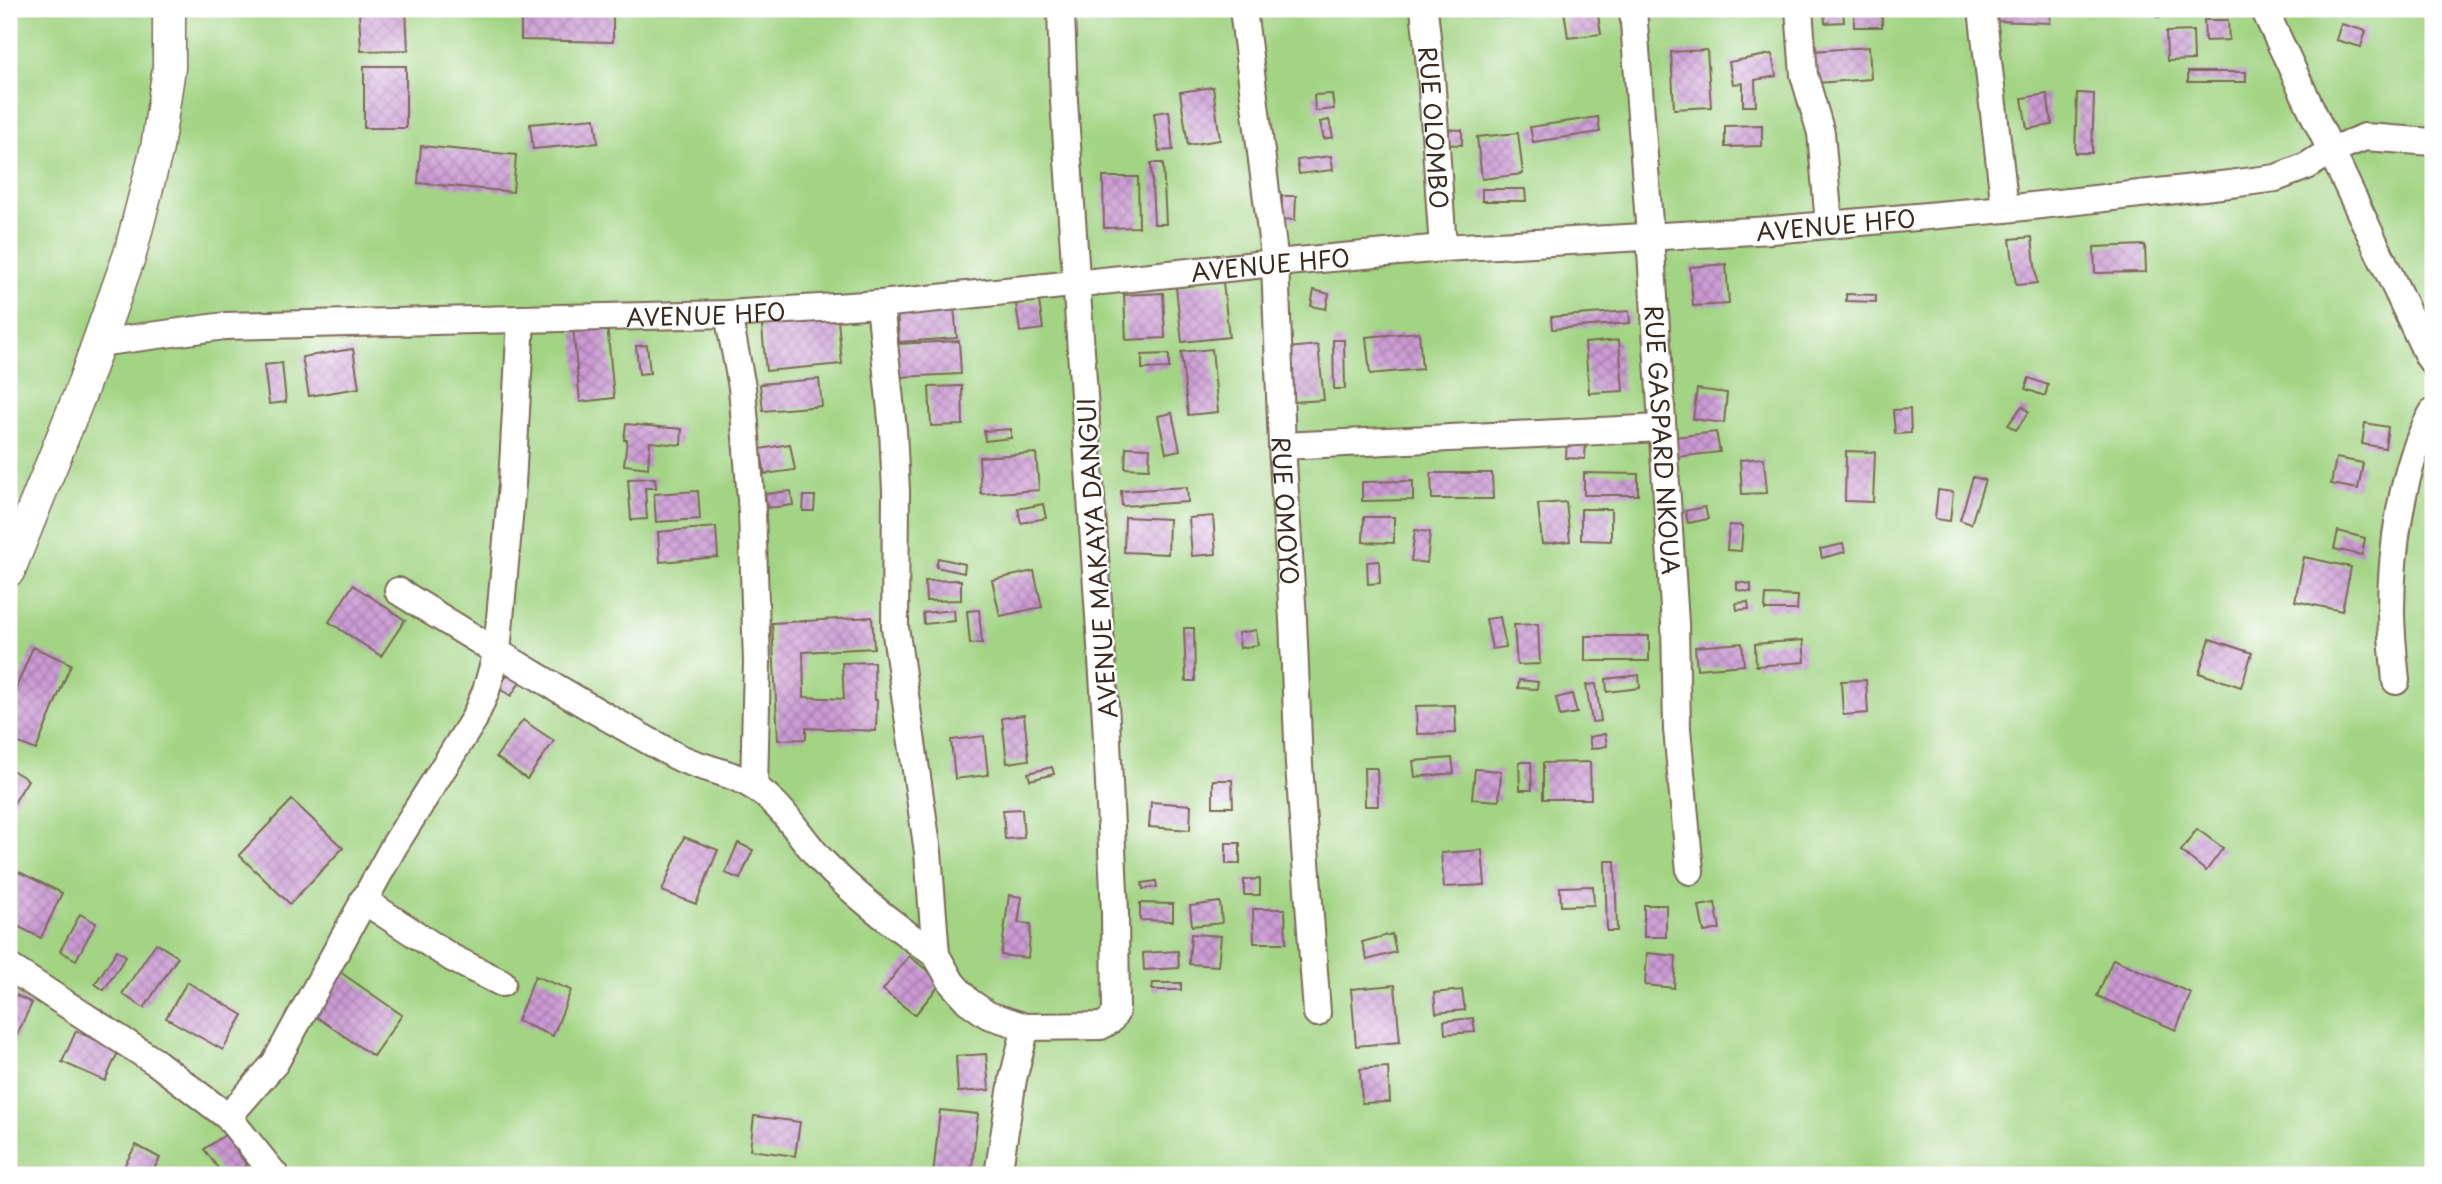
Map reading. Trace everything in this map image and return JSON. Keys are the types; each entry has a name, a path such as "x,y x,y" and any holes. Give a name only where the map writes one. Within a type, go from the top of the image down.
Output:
{"street":[{"path":"9,570 130,254 157,148 169,68 169,9"},
{"name":"AVENUE MAKAYA DANGUI","path":"936,955 952,983 968,1001 988,1015 1026,1027 1101,1026 1110,1021 1116,1012 1115,913 1106,719 1064,102 1061,9"},
{"name":"RUE OMOYO","path":"1243,9 1275,263 1299,765 1317,1013"},
{"name":"RUE OLOMBO","path":"1424,9 1443,248"},
{"name":"RUE GASPARD NKOUA","path":"1633,9 1675,623 1678,729 1690,871"},
{"path":"1799,9 1804,75 1821,133 1829,224"},
{"path":"1982,9 2005,209"},
{"path":"2264,9 2433,363"},
{"name":"AVENUE HFO","path":"98,343 225,326 728,314 880,304 1443,248 1829,224 2005,209 2276,178 2365,137 2408,138 2433,142"},
{"path":"880,304 893,430 895,627 928,852 936,955"},
{"path":"728,314 742,387 751,512 757,662 754,786"},
{"path":"228,1117 275,1062 363,900 474,719 486,691 497,652 512,484 521,319"},
{"path":"2396,681 2391,611 2397,530 2405,483 2421,432 2433,412"},
{"path":"1282,446 1662,428"},
{"path":"398,591 594,711 688,762 732,775 754,786 766,795 844,883 888,921 936,955"},
{"path":"363,900 452,958 502,983"},
{"path":"9,967 157,1063 228,1117 275,1175"},
{"path":"998,1175 1013,1079 1026,1027"}],"green space":[{"path":"9,9 2433,9 2433,1175 9,1175"}],"building":[{"path":"406,9 408,50 361,51 359,10"},
{"path":"1597,9 1601,34 1568,38 1564,10"},
{"path":"1824,9 1843,9 1844,22 1825,23"},
{"path":"1854,9 1882,9 1882,27 1854,27"},
{"path":"1996,9 2051,9 2050,23 1995,21"},
{"path":"2156,9 2207,9 2208,10 2157,17"},
{"path":"2340,9 2369,9 2368,15 2339,12"},
{"path":"521,11 613,12 613,42 521,40"},
{"path":"2204,20 2228,20 2229,40 2205,41"},
{"path":"2341,24 2366,31 2361,47 2336,40"},
{"path":"2193,31 2194,60 2167,61 2166,32"},
{"path":"1869,47 1871,79 1816,83 1813,51"},
{"path":"1707,50 1711,107 1674,109 1671,52"},
{"path":"1772,54 1776,76 1755,80 1756,106 1743,106 1743,83 1733,84 1729,62"},
{"path":"364,66 406,66 406,128 364,128"},
{"path":"2188,72 2246,72 2246,82 2188,82"},
{"path":"1213,87 1220,140 1188,145 1180,92"},
{"path":"2077,93 2094,94 2092,153 2075,153"},
{"path":"1332,94 1334,109 1315,111 1314,95"},
{"path":"2047,94 2052,125 2027,129 2022,98"},
{"path":"1169,111 1173,150 1159,151 1154,113"},
{"path":"1598,117 1600,132 1533,142 1530,127"},
{"path":"595,118 598,143 533,149 530,124"},
{"path":"1329,120 1333,137 1324,139 1320,122"},
{"path":"1762,125 1762,146 1725,147 1725,126"},
{"path":"1438,129 1462,130 1462,145 1437,144"},
{"path":"1518,133 1523,174 1482,179 1477,137"},
{"path":"421,146 516,155 513,192 418,183"},
{"path":"1331,156 1333,170 1299,174 1297,160"},
{"path":"1151,163 1163,163 1166,224 1154,224"},
{"path":"1103,177 1138,177 1139,227 1104,228"},
{"path":"1482,189 1525,189 1526,201 1482,201"},
{"path":"1282,196 1296,196 1295,220 1282,219"},
{"path":"2032,237 2037,283 2016,285 2010,239"},
{"path":"2145,245 2146,272 2095,273 2094,247"},
{"path":"1726,264 1729,304 1693,306 1690,267"},
{"path":"1223,282 1229,337 1182,342 1176,287"},
{"path":"1314,290 1329,294 1326,309 1311,306"},
{"path":"1163,293 1165,338 1126,340 1124,295"},
{"path":"1846,294 1876,295 1876,302 1846,301"},
{"path":"1039,301 1043,329 1020,332 1016,304"},
{"path":"954,308 957,338 899,342 897,311"},
{"path":"837,309 842,364 766,371 761,316"},
{"path":"1629,311 1630,323 1552,329 1551,317"},
{"path":"607,324 614,398 580,402 573,327"},
{"path":"1419,332 1422,369 1370,374 1366,337"},
{"path":"1333,340 1344,340 1345,389 1334,389"},
{"path":"1619,340 1623,391 1589,393 1585,343"},
{"path":"959,341 961,374 898,377 896,344"},
{"path":"647,345 650,373 639,374 636,346"},
{"path":"1318,345 1324,400 1293,402 1288,348"},
{"path":"353,349 359,388 309,396 302,357"},
{"path":"1212,349 1218,412 1188,415 1181,352"},
{"path":"1169,354 1169,368 1142,369 1142,355"},
{"path":"282,363 286,402 269,404 264,365"},
{"path":"2029,378 2048,385 2045,396 2025,389"},
{"path":"819,379 822,406 763,411 760,384"},
{"path":"962,386 963,425 931,426 929,387"},
{"path":"1697,389 1727,393 1724,423 1693,419"},
{"path":"2022,406 2029,412 2016,430 2008,425"},
{"path":"1910,409 1911,433 1895,434 1893,410"},
{"path":"1172,413 1180,450 1166,453 1158,416"},
{"path":"2365,423 2388,427 2385,448 2362,444"},
{"path":"626,424 682,429 681,445 650,442 648,468 624,465"},
{"path":"1011,429 1011,438 985,441 984,431"},
{"path":"1716,432 1720,452 1677,457 1674,437"},
{"path":"1567,436 1586,437 1585,459 1566,458"},
{"path":"790,444 795,470 765,474 760,449"},
{"path":"1126,447 1150,448 1149,469 1125,468"},
{"path":"1846,451 1875,452 1873,502 1845,501"},
{"path":"1036,453 1039,490 981,494 979,457"},
{"path":"1764,458 1767,493 1742,494 1740,460"},
{"path":"2336,458 2363,463 2358,489 2331,484"},
{"path":"1431,473 1492,473 1493,499 1432,499"},
{"path":"1584,473 1638,474 1638,495 1584,495"},
{"path":"1973,477 1985,480 1971,524 1960,520"},
{"path":"655,478 656,488 645,488 647,519 631,520 628,479"},
{"path":"1413,481 1413,500 1362,501 1362,482"},
{"path":"1187,487 1188,502 1122,506 1121,491"},
{"path":"1938,490 1953,492 1950,521 1935,519"},
{"path":"698,491 700,519 656,522 654,494"},
{"path":"791,491 793,505 767,508 765,494"},
{"path":"804,496 815,496 814,511 803,511"},
{"path":"1566,502 1570,541 1542,544 1538,504"},
{"path":"1043,504 1046,518 1021,523 1018,509"},
{"path":"1705,507 1708,519 1688,523 1685,511"},
{"path":"1581,509 1611,509 1611,541 1581,540"},
{"path":"1213,516 1216,554 1192,556 1189,518"},
{"path":"1125,517 1169,519 1168,554 1124,552"},
{"path":"1364,517 1394,517 1394,543 1363,542"},
{"path":"1729,525 1743,526 1741,551 1727,550"},
{"path":"716,527 718,557 660,562 658,532"},
{"path":"1415,530 1430,532 1427,563 1411,561"},
{"path":"2338,531 2365,538 2362,555 2334,549"},
{"path":"1843,544 1845,552 1822,558 1820,549"},
{"path":"2304,557 2351,567 2342,611 2295,601"},
{"path":"938,558 965,564 964,573 936,567"},
{"path":"1379,561 1380,583 1368,584 1367,562"},
{"path":"1034,571 1042,607 1000,616 992,580"},
{"path":"961,580 961,600 926,601 925,581"},
{"path":"1737,582 1751,584 1751,592 1737,590"},
{"path":"353,585 405,620 381,656 329,622"},
{"path":"1766,595 1798,596 1797,610 1765,610"},
{"path":"1748,602 1749,609 1737,610 1736,603"},
{"path":"954,610 955,621 924,624 923,613"},
{"path":"979,610 982,643 970,644 967,611"},
{"path":"872,617 874,648 803,652 804,697 844,699 842,663 874,662 876,731 806,728 806,739 778,740 772,623"},
{"path":"1500,617 1506,647 1492,649 1486,619"},
{"path":"1538,624 1540,664 1517,665 1514,625"},
{"path":"1184,628 1194,628 1195,681 1186,681"},
{"path":"1256,630 1258,645 1240,648 1238,633"},
{"path":"1585,636 1649,636 1649,661 1585,661"},
{"path":"2210,639 2252,653 2241,687 2199,673"},
{"path":"1803,640 1805,662 1756,666 1755,644"},
{"path":"1742,643 1744,665 1697,669 1695,647"},
{"path":"33,647 71,664 36,750 9,739 9,705"},
{"path":"508,674 520,682 511,696 498,688"},
{"path":"1639,675 1640,688 1607,692 1606,679"},
{"path":"1519,680 1538,682 1537,689 1518,688"},
{"path":"1866,680 1868,713 1843,715 1841,681"},
{"path":"1596,684 1601,721 1592,722 1586,685"},
{"path":"1572,694 1577,713 1560,716 1556,698"},
{"path":"1455,705 1456,733 1417,734 1416,706"},
{"path":"1024,715 1029,760 1007,763 1002,718"},
{"path":"523,720 554,741 527,779 496,757"},
{"path":"1605,734 1607,746 1591,749 1589,737"},
{"path":"984,736 988,775 955,779 951,740"},
{"path":"1452,758 1454,773 1415,777 1413,761"},
{"path":"1519,762 1531,762 1532,790 1520,790"},
{"path":"1590,762 1591,799 1543,799 1543,763"},
{"path":"1052,767 1054,774 1030,780 1028,773"},
{"path":"9,768 28,780 9,811"},
{"path":"1364,768 1377,768 1378,806 1365,806"},
{"path":"1475,769 1501,771 1499,801 1472,799"},
{"path":"1213,780 1232,780 1233,807 1213,807"},
{"path":"292,800 343,848 290,904 239,855"},
{"path":"1151,802 1191,805 1190,830 1149,827"},
{"path":"1022,809 1024,838 1005,839 1003,810"},
{"path":"2197,829 2223,848 2206,871 2181,851"},
{"path":"684,837 718,850 696,904 662,891"},
{"path":"738,843 753,850 740,879 725,873"},
{"path":"1226,843 1240,843 1240,864 1226,864"},
{"path":"1482,850 1485,885 1444,887 1441,853"},
{"path":"1605,861 1615,861 1617,931 1607,931"},
{"path":"9,867 62,893 41,938 9,922"},
{"path":"1260,879 1260,895 1244,895 1244,880"},
{"path":"1156,881 1157,887 1143,889 1142,883"},
{"path":"1593,886 1594,905 1561,906 1560,887"},
{"path":"1009,895 1022,897 1018,923 1031,924 1028,958 1001,955"},
{"path":"1220,902 1222,923 1192,926 1190,906"},
{"path":"1140,903 1173,904 1173,921 1140,920"},
{"path":"1715,903 1720,929 1704,932 1699,906"},
{"path":"1644,905 1666,905 1666,937 1644,937"},
{"path":"1253,909 1285,909 1286,943 1254,943"},
{"path":"80,914 96,923 76,960 60,951"},
{"path":"1191,934 1221,936 1218,966 1189,964"},
{"path":"1392,934 1396,952 1367,960 1362,942"},
{"path":"156,943 178,957 144,1008 122,994"},
{"path":"117,950 126,956 104,990 95,984"},
{"path":"1178,951 1179,968 1144,970 1143,953"},
{"path":"1647,953 1676,956 1674,988 1645,985"},
{"path":"909,956 942,982 915,1015 883,990"},
{"path":"2113,959 2191,993 2176,1030 2097,996"},
{"path":"340,972 402,1015 373,1056 311,1013"},
{"path":"535,976 571,990 553,1036 517,1021"},
{"path":"187,982 243,1015 223,1050 166,1018"},
{"path":"1153,983 1181,983 1181,990 1152,990"},
{"path":"1395,985 1400,1042 1356,1046 1351,989"},
{"path":"1462,990 1465,1010 1436,1013 1434,993"},
{"path":"9,992 32,1003 14,1041 9,1039"},
{"path":"1473,1018 1475,1032 1445,1034 1444,1021"},
{"path":"76,1031 119,1050 105,1081 62,1062"},
{"path":"986,1054 989,1090 958,1092 956,1056"},
{"path":"1388,1067 1390,1102 1362,1103 1360,1069"},
{"path":"940,1110 978,1114 971,1175 933,1175"},
{"path":"754,1116 800,1122 795,1156 750,1150"},
{"path":"225,1135 247,1165 232,1175 223,1175 204,1149"},
{"path":"136,1145 160,1158 151,1175 119,1175"}]}
